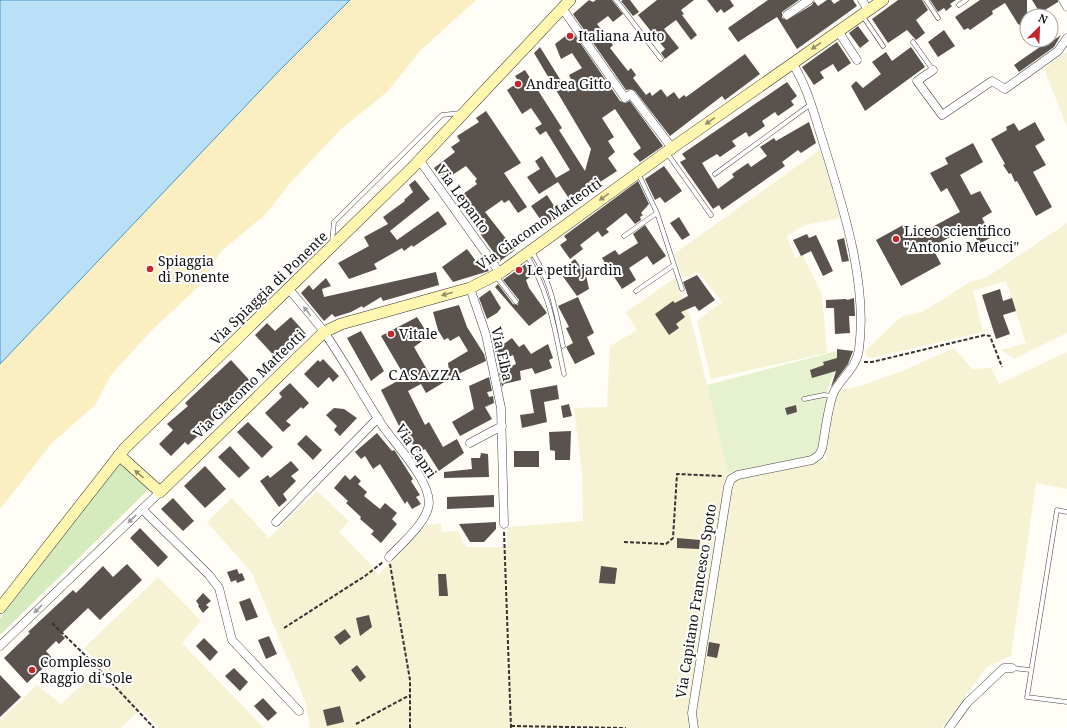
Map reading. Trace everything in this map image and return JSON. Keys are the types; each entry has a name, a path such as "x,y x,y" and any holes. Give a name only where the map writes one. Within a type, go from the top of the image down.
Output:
{"street":[{"name":"Via Spiaggia di Ponente","path":"0,608 119,455 420,161 464,112 570,0"},
{"path":"787,16 809,0"},
{"path":"862,0 865,12"},
{"name":"Via Giacomo Matteotti","path":"0,646 324,332 341,324 470,288 498,274 669,150 883,0"},
{"path":"1063,0 1067,7"},
{"path":"562,8 625,98 630,94 669,150"},
{"path":"838,31 857,60"},
{"path":"933,70 917,81 942,115 992,81 1005,89 1058,51 1067,38"},
{"path":"731,479 738,475 812,460 819,456 822,449 833,396 856,362 859,350 862,312 859,286 842,204 811,104 792,63"},
{"name":"Via Lepanto","path":"420,161 498,274"},
{"name":"Via Elba","path":"470,288 486,335 501,408 504,524"},
{"name":"Via Capri","path":"289,289 324,332 378,418 405,454 426,488 429,501 428,510 423,519 389,557"},
{"name":"Via Capri","path":"276,522 378,418"},
{"path":"470,443 502,426"},
{"path":"119,455 160,492"},
{"name":"Via Capitano Francesco Spoto","path":"694,728 692,713 728,487 731,479"},
{"path":"142,509 209,575 219,588 232,640 299,711"},
{"path":"949,728 967,704 1004,668 1012,668"}],"lane":[{"path":"616,0 661,59"},
{"path":"927,0 938,18"},
{"path":"959,5 966,0"},
{"path":"865,12 883,46"},
{"path":"913,42 933,70"},
{"path":"715,174 811,104"},
{"path":"331,248 334,222 442,115 464,112"},
{"path":"669,150 711,215"},
{"path":"638,173 657,213 682,289"},
{"path":"624,236 657,213"},
{"path":"528,252 536,258 554,302 563,346"},
{"path":"528,252 550,303 564,374"},
{"path":"636,291 674,265"},
{"path":"498,274 516,302"},
{"path":"804,399 824,395 833,396"},
{"path":"1067,512 1057,510 1027,697 1067,702"},
{"path":"1012,668 1031,670"}],"path":[{"path":"856,362 872,362 984,335 990,336 1002,367"},
{"path":"624,542 666,544 672,538 677,474 726,476 731,479"},
{"path":"504,524 511,727 626,728"},
{"path":"284,628 365,576 389,557 410,680 410,728"},
{"path":"52,622 154,728"},
{"path":"356,724 410,695"}],"shaded area":[{"path":"1067,51 1067,127 1044,69"},
{"path":"821,149 840,218 805,225 787,236 795,258 803,255 822,295 827,353 711,379 697,321 722,302 698,272 683,278 674,254"},
{"path":"1067,223 1067,333 1014,359 1001,350 1026,343 1006,281 973,291 983,332 871,358 866,356 865,351 902,316 922,312 970,282 987,277"},
{"path":"675,278 691,319 730,480 826,460 825,450 838,391 860,386 902,371 954,348 972,369 991,368 999,384 1067,352 1067,489 1036,483 1011,656 987,667 942,728 310,728 305,701 252,573 207,522 232,498 269,538 317,491 349,521 339,532 369,563 378,575 427,525 441,523 442,532 458,531 466,547 507,547 507,527 583,521 582,474 574,408 607,407 610,346 637,330 626,312"},
{"path":"158,577 201,621 182,643 264,728 159,728 141,709 121,728 0,728 0,721 37,685 61,704 88,679 107,688 122,688 84,648"}],"green space":[{"path":"837,351 835,371 825,398 828,399 820,443 815,453 807,457 728,473 707,385"},
{"path":"120,463 149,489 0,635 0,618"}],"sand":[{"name":"Spiaggia di Ponente","path":"350,0 476,0 420,51 387,92 341,129 291,182 265,215 221,251 198,287 151,331 111,375 95,405 51,444 0,509 0,364 277,73"}],"water":[{"path":"0,0 350,0 277,73 0,364"}],"building":[{"path":"589,0 593,2 596,0 612,0 623,14 613,22 608,16 597,24 613,45 610,48 628,71 631,68 636,75 633,78 646,95 650,92 652,96 661,89 667,97 674,92 679,99 684,95 686,97 745,54 760,74 725,100 722,96 670,136 635,91 631,89 626,90 573,14"},
{"path":"630,0 639,12 633,16 621,1"},
{"path":"657,0 694,0 681,10 684,14 682,15 697,35 691,40 676,20 664,29 679,48 665,59 661,53 665,49 638,15"},
{"path":"707,0 730,0 734,6 724,13 721,9 717,13"},
{"path":"768,0 799,0 782,12 782,18 787,20 812,5 814,1 818,6 827,0 831,0 834,4 840,0 853,0 857,6 797,49 777,17 738,42 728,28"},
{"path":"898,0 922,0 928,10 916,20 925,33 916,40 907,30 888,43 872,19"},
{"path":"930,0 956,0 950,4 952,6 946,11 944,8 938,12"},
{"path":"980,0 1027,0 1027,8 1019,8 1019,24 1005,3 992,11 993,14 970,30 968,28 964,30 955,17"},
{"path":"1032,0 1058,0 1058,2 1048,8 1037,8"},
{"path":"858,26 869,41 860,48 849,33"},
{"path":"944,30 955,46 938,57 928,42"},
{"path":"572,31 620,101 625,103 630,101 663,146 640,162 633,154 641,148 615,109 602,118 614,137 608,141 615,152 608,158 617,171 594,186 597,190 572,203 558,182 539,194 527,177 540,169 535,161 542,156 556,178 570,170 546,131 540,135 535,128 542,124 531,108 522,114 507,90 519,82 515,76 525,70 562,128 559,130 585,171 591,149 534,53 540,47 568,92 575,88 569,75 582,68 572,53 561,59 555,44"},
{"path":"837,42 851,63 838,72 833,64 820,72 824,78 814,85 802,67"},
{"path":"911,47 925,67 865,111 851,86 856,81 863,88 881,74 872,62 886,52 892,61"},
{"path":"1038,48 1053,48 1019,72 1014,65"},
{"path":"787,82 797,96 791,101 794,105 778,116 775,112 762,121 765,126 749,137 746,132 732,141 736,146 720,157 717,154 702,163 718,189 734,177 732,174 748,163 751,167 767,156 760,147 774,138 776,141 809,122 816,143 801,153 798,150 782,162 785,166 722,210 719,205 713,209 680,162 686,159 682,154"},
{"path":"486,111 521,163 504,173 527,207 518,213 509,200 504,203 502,200 485,212 515,250 500,261 471,221 475,218 459,197 477,184 475,181 477,179 466,166 443,181 434,168 455,152 451,147 460,141 457,136 479,122 476,118"},
{"path":"1035,122 1045,140 1035,146 1046,165 1033,172 1052,207 1036,216 1017,181 1015,182 1011,173 1009,174 1003,165 1005,164 991,139 1007,130 1006,127 1014,123 1019,131"},
{"path":"973,143 983,162 960,175 971,195 980,191 992,212 982,218 992,237 979,244 970,226 932,247 941,264 901,286 876,240 905,224 912,238 960,212 947,188 941,192 930,173 948,164 945,158"},
{"path":"664,166 682,191 665,203 660,197 655,200 645,179"},
{"path":"415,180 430,199 390,231 397,240 438,211 447,224 413,247 412,245 404,251 402,248 374,264 377,269 349,279 338,263 369,246 364,237 388,224 383,217 405,201 404,200 413,192 409,185"},
{"path":"638,181 649,204 641,213 643,215 640,217 641,220 635,224 626,213 606,229 609,232 602,237 598,231 580,245 583,249 570,259 560,245 567,240 564,236"},
{"path":"547,195 558,212 553,216 555,219 545,226 531,206"},
{"path":"679,217 690,235 682,240 670,223"},
{"path":"645,225 666,256 653,265 647,256 629,268 636,280 622,289 602,258 615,250 619,255 638,243 633,234"},
{"path":"807,234 809,238 816,235 833,271 823,276 811,251 801,256 793,240"},
{"path":"844,238 849,261 842,262 837,240"},
{"path":"467,249 476,261 480,258 489,271 453,282 442,267"},
{"path":"575,259 586,275 589,289 577,296 559,271"},
{"path":"527,263 533,275 526,280 529,288 547,313 529,326 495,287 498,284 513,304 518,305 519,300 503,280"},
{"path":"436,272 439,285 383,301 381,297 363,308 362,306 351,312 335,317 332,314 324,321 301,293 309,285 313,290 326,278 331,286 322,289 324,297"},
{"path":"697,275 715,300 699,311 695,306 681,312 685,317 676,324 679,328 669,335 655,314 673,301 675,303 688,296 683,282"},
{"path":"1000,289 1003,301 1012,298 1016,311 1003,315 1010,334 996,339 982,295"},
{"path":"490,290 501,308 497,313 487,319 479,298"},
{"path":"578,297 594,333 587,337 595,354 575,364 566,347 573,343 566,328 569,327 558,306"},
{"path":"854,298 855,316 849,316 850,333 835,334 834,308 826,308 826,300 847,300"},
{"path":"459,305 467,327 484,354 486,361 456,375 426,393 421,384 408,391 425,425 429,422 443,447 457,439 464,453 439,471 425,449 418,453 401,425 399,426 381,390 405,377 381,336 417,317 429,336 414,347 433,380 449,371 448,363 468,351 459,336 450,341 448,338 444,340 438,330 433,312"},
{"path":"291,317 306,334 278,360 255,335 267,323 275,331"},
{"path":"361,331 384,371 371,381 347,338"},
{"path":"512,338 519,347 524,344 531,354 548,344 553,358 549,360 552,368 535,374 532,368 520,371 521,380 504,384 502,387 499,372 516,364 513,355 497,361 495,350"},
{"path":"837,349 853,351 848,364 831,387 836,371 812,378 810,370 824,365 823,362 837,358"},
{"path":"323,359 339,376 333,382 329,377 318,388 304,374 318,360 320,362"},
{"path":"231,360 253,384 188,445 185,442 171,456 159,444 173,430 167,424 188,406 185,403"},
{"path":"489,377 492,391 487,392 489,397 493,396 494,403 485,407 492,419 460,436 452,422 474,409 469,386"},
{"path":"290,383 309,403 303,409 301,407 286,421 291,425 283,432 265,413 282,397 279,393"},
{"path":"557,385 559,399 544,402 547,422 522,428 520,415 534,413 530,390"},
{"path":"569,404 572,416 563,418 561,406"},
{"path":"796,405 797,412 787,415 785,408"},
{"path":"334,408 344,409 357,418 340,436 334,430 337,426 326,415"},
{"path":"248,422 273,447 262,458 237,432"},
{"path":"571,431 570,460 555,460 555,451 550,450 549,432"},
{"path":"377,433 392,451 395,451 413,479 411,481 420,495 416,497 421,504 412,509 407,501 405,504 380,464 373,469 365,456 361,459 355,452"},
{"path":"306,435 322,450 313,460 297,444"},
{"path":"230,446 250,468 239,478 218,457"},
{"path":"514,451 539,451 539,467 514,467"},
{"path":"481,453 488,454 489,477 444,478 444,472 472,469 471,458 480,458"},
{"path":"291,461 299,470 291,476 296,481 283,494 287,500 279,507 260,481 268,475 270,478"},
{"path":"205,466 226,489 205,508 184,486"},
{"path":"345,475 350,480 355,475 361,481 358,484 367,492 364,496 380,509 385,503 397,513 392,519 397,524 381,543 371,534 374,531 360,519 361,517 346,503 348,501 334,488"},
{"path":"494,495 494,507 447,509 447,497"},
{"path":"173,498 194,521 183,531 161,509"},
{"path":"496,522 496,529 484,542 470,542 459,524"},
{"path":"140,528 168,557 158,567 130,538"},
{"path":"677,538 700,540 699,549 677,548"},
{"path":"127,564 142,580 100,620 88,608 61,634 65,638 59,644 56,641 46,651 53,659 27,683 4,658 30,633 28,632 73,590 76,593 103,566 113,577"},
{"path":"601,566 617,568 615,584 599,583"},
{"path":"237,569 239,574 242,573 245,580 237,583 236,580 231,582 227,572"},
{"path":"438,574 446,574 448,596 439,596"},
{"path":"203,593 211,601 206,605 209,607 203,613 196,601"},
{"path":"250,598 258,617 246,621 239,602"},
{"path":"369,615 372,627 360,636 356,618"},
{"path":"345,629 351,637 340,645 334,637"},
{"path":"269,636 277,654 266,659 258,640"},
{"path":"204,638 218,652 210,661 196,646"},
{"path":"709,642 720,644 717,658 707,656"},
{"path":"357,665 366,677 360,682 351,670"},
{"path":"234,668 248,682 240,691 225,676"},
{"path":"0,675 21,697 0,717"},
{"path":"263,698 277,713 268,721 254,706"},
{"path":"340,706 344,722 327,726 323,710"}],"place":[{"name":"Italiana Auto","path":"570,36"},
{"name":"Andrea Gitto","path":"518,84"},
{"name":"Liceo scientifico \"Antonio Meucci\"","path":"896,239"},
{"name":"Spiaggia di Ponente","path":"150,269"},
{"name":"Le petit jardin","path":"519,270"},
{"name":"Vitale","path":"391,334"},
{"name":"Complesso Raggio di Sole","path":"32,670"}],"district":[{"name":"CASAZZA","path":"425,375"}]}
